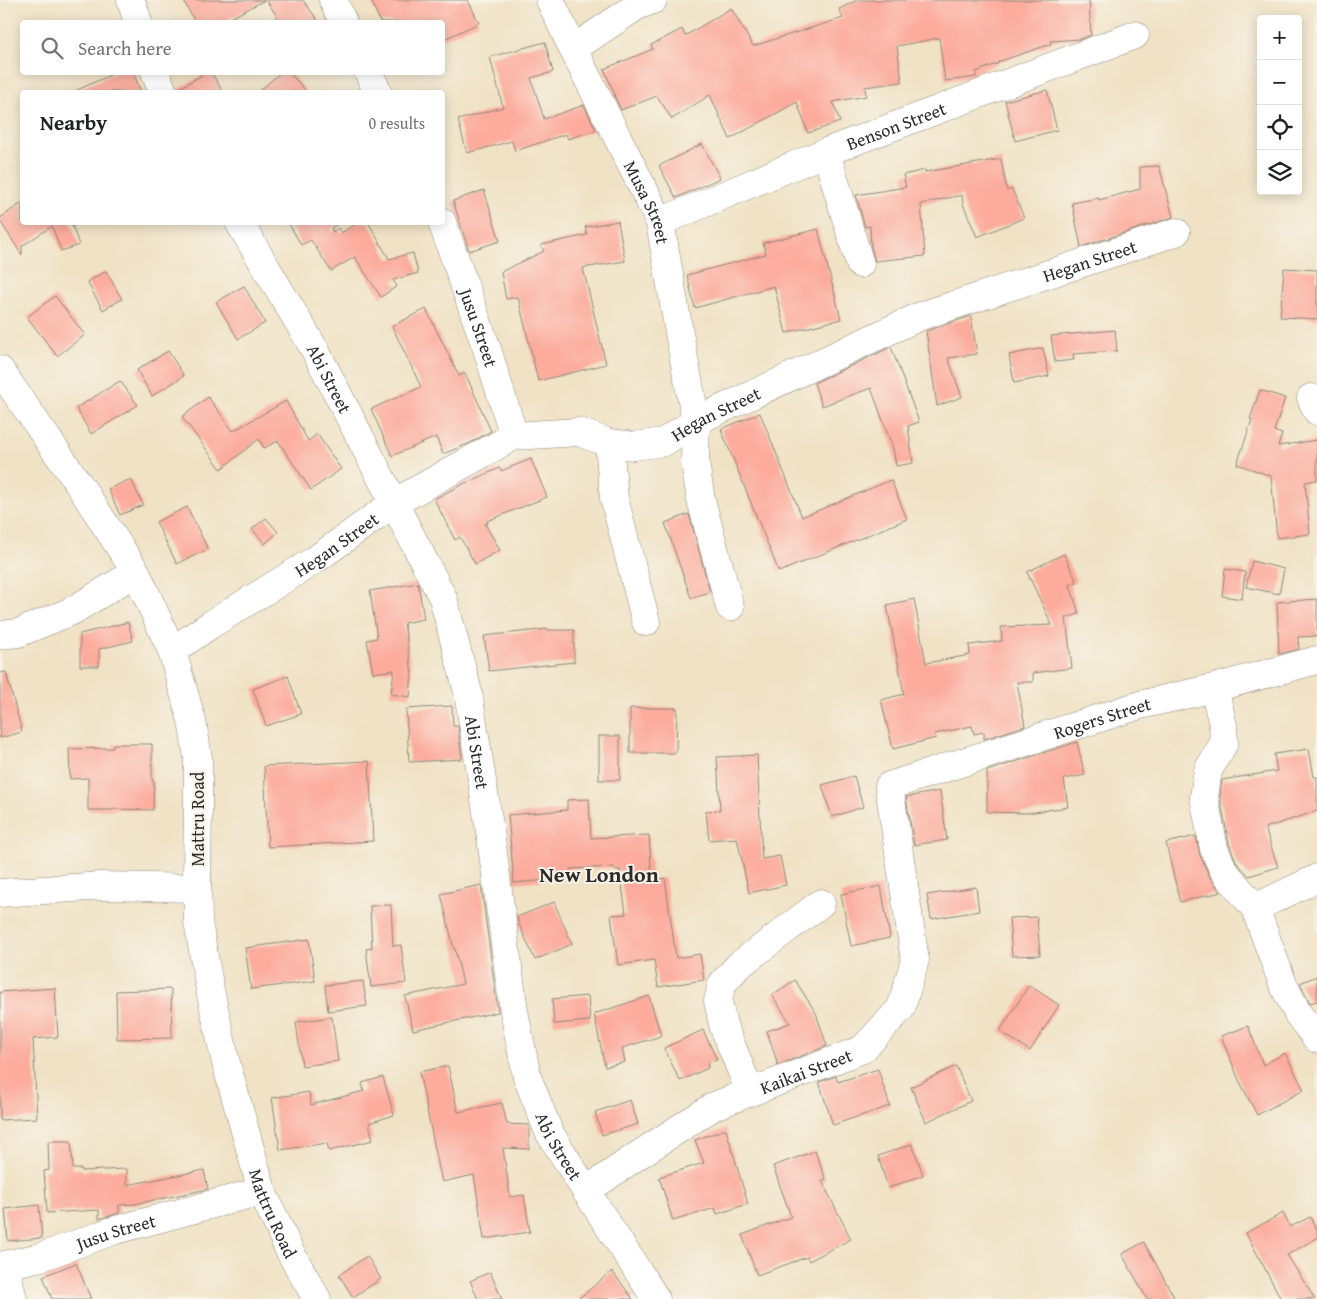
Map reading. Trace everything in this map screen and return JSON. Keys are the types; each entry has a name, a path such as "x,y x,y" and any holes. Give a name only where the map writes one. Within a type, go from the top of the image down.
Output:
{"street":[{"path":"131,0 137,20"},
{"path":"333,0 342,20"},
{"name":"Musa Street","path":"550,0 660,222 696,421 695,463 701,500 730,607"},
{"path":"573,49 637,6 653,0"},
{"name":"Benson Street","path":"660,222 826,152 1135,35"},
{"path":"156,75 162,90"},
{"path":"370,75 377,90"},
{"path":"826,152 860,264"},
{"name":"Abi Street","path":"242,225 314,350 443,598 468,692 490,831 514,1011 527,1077 549,1132 656,1299"},
{"name":"Jusu Street","path":"443,225 487,349 514,436"},
{"name":"Hegan Street","path":"172,651 210,625 315,560 394,503 514,436 579,432 609,443 634,446 664,442 696,421 918,317 1176,232"},
{"name":"Mattru Road","path":"0,370 80,486 136,572 172,651 192,721 198,758 198,922 226,1063 262,1191 290,1252 317,1299"},
{"path":"609,443 614,498 646,622"},
{"path":"0,635 18,633 72,611 136,572"},
{"name":"Rogers Street","path":"888,786 1140,705 1214,688 1317,660"},
{"path":"1214,688 1223,725 1224,744 1208,770 1204,797 1214,848 1224,872 1255,908 1283,984 1298,1014 1317,1039"},
{"name":"Kaikai Street","path":"586,1191 714,1106 863,1049 901,1008 915,960 888,786"},
{"path":"1255,908 1317,878"},
{"path":"0,892 101,886 197,888"},
{"path":"750,1092 723,1025 718,1001 722,984 738,966 822,903"},
{"name":"Jusu Street","path":"13,1299 2,1259 40,1257 112,1231 262,1191"}],"building":[{"path":"183,0 265,0 227,20 194,20"},
{"path":"266,0 303,0 318,20 280,20"},
{"path":"371,0 468,0 479,23 445,39 445,20 379,20"},
{"path":"857,0 1089,0 1091,35 1081,39 1050,41 1051,44 998,62 976,72 976,77 945,81 939,38 897,46 902,82 865,87 866,96 833,102 840,122 808,133 797,102 730,139 710,95 672,119 657,96 621,110 604,69 653,49 651,45 682,29 685,36 731,8 753,46 843,18 839,9"},
{"path":"545,42 553,72 531,78 544,119 584,105 596,130 568,139 566,134 515,151 512,141 467,153 458,120 503,107 490,57"},
{"path":"110,75 134,75 140,90 77,90"},
{"path":"202,75 213,75 222,90 178,90"},
{"path":"278,75 292,75 305,90 260,90"},
{"path":"1047,90 1057,130 1015,141 1005,101"},
{"path":"702,144 720,178 676,198 659,166"},
{"path":"1001,159 1007,191 1012,189 1024,218 977,237 963,204 962,195 921,204 925,256 875,261 871,247 870,226 865,227 856,195 906,187 903,175"},
{"path":"1159,166 1173,217 1081,247 1072,203 1099,198 1099,200 1140,189 1140,167"},
{"path":"484,190 500,241 469,251 453,201"},
{"path":"20,204 20,225 72,225 79,245 61,251 52,226 22,246 22,255 0,221 0,218"},
{"path":"618,221 625,261 583,268 606,364 538,381 518,297 506,299 501,272 544,251 541,245 587,235 585,227"},
{"path":"290,225 336,225 331,228 333,232 338,228 341,233 354,225 370,225 389,259 413,253 418,273 393,280 397,286 381,297 355,257 331,271 311,240 301,245"},
{"path":"818,229 841,319 786,333 774,286 695,308 687,275 766,254 763,243"},
{"path":"1284,268 1317,270 1317,319 1280,317"},
{"path":"106,271 122,299 103,310 87,282"},
{"path":"244,286 265,323 238,339 216,302"},
{"path":"55,296 85,335 57,356 27,317"},
{"path":"426,309 459,376 465,373 491,431 470,443 443,454 436,437 392,456 371,409 421,387 392,326"},
{"path":"971,316 977,354 948,358 962,397 937,406 926,331"},
{"path":"1115,330 1117,351 1073,354 1074,360 1055,362 1051,336"},
{"path":"891,347 919,422 908,426 913,463 896,466 893,448 871,388 822,406 814,383"},
{"path":"1043,348 1049,376 1014,383 1009,355"},
{"path":"168,351 184,376 152,396 137,370"},
{"path":"120,381 138,405 91,434 76,408"},
{"path":"1260,390 1285,398 1274,431 1282,434 1278,446 1317,440 1317,480 1305,482 1310,534 1277,538 1271,476 1237,464"},
{"path":"208,397 233,431 286,401 308,441 317,434 341,469 311,490 278,441 264,448 259,439 221,469 182,417"},
{"path":"760,413 802,517 891,480 907,519 779,572 721,429"},
{"path":"531,459 547,497 487,521 488,523 485,524 500,550 475,564 460,537 455,540 434,499 500,468 501,471"},
{"path":"131,479 143,505 120,515 108,489"},
{"path":"187,507 208,549 177,564 156,522"},
{"path":"689,514 710,592 691,598 665,523"},
{"path":"266,518 278,532 265,544 252,529"},
{"path":"1064,554 1077,582 1070,585 1079,614 1066,618 1072,668 1033,673 1033,682 1017,682 1025,726 984,739 984,732 974,734 972,726 935,734 936,738 893,749 881,700 904,694 887,605 914,599 926,663 970,655 969,645 1002,641 1001,627 1052,625 1027,572"},
{"path":"1252,561 1284,569 1279,594 1246,587"},
{"path":"1225,569 1245,572 1242,599 1222,596"},
{"path":"418,583 424,619 404,623 412,673 410,697 391,694 394,670 373,673 367,640 377,638 370,591"},
{"path":"1317,599 1317,636 1298,637 1299,649 1279,654 1277,602"},
{"path":"128,622 133,641 99,649 99,666 80,666 80,634"},
{"path":"548,629 574,630 574,662 489,671 484,636"},
{"path":"6,672 22,732 0,738 0,673"},
{"path":"288,676 301,714 266,726 253,689"},
{"path":"452,706 453,726 458,726 462,759 409,762 406,709"},
{"path":"630,708 677,708 676,753 630,753"},
{"path":"599,736 620,736 620,780 599,780"},
{"path":"1077,742 1085,775 1064,779 1068,807 1028,813 987,812 987,771"},
{"path":"113,744 152,744 153,810 88,810 88,778 70,779 69,749 113,748"},
{"path":"1309,749 1314,777 1317,777 1317,811 1265,828 1278,867 1249,876 1237,863 1229,844 1220,797 1222,780 1277,771 1274,754"},
{"path":"757,755 762,859 780,856 786,885 749,893 737,838 709,840 706,811 720,810 717,757"},
{"path":"369,761 373,841 268,847 264,766"},
{"path":"854,776 863,807 832,817 822,785"},
{"path":"940,791 947,840 914,845 906,797"},
{"path":"589,799 591,838 649,835 652,880 665,878 676,958 700,954 704,980 658,987 654,960 618,965 611,915 626,914 620,870 614,870 614,867 570,869 570,878 514,883 508,815 567,810 567,800"},
{"path":"1196,836 1200,855 1210,878 1221,892 1180,902 1166,843"},
{"path":"481,885 498,1012 413,1030 405,996 463,984 441,894"},
{"path":"881,886 890,938 851,946 841,894"},
{"path":"976,887 979,911 931,919 927,895"},
{"path":"554,902 572,944 535,960 517,917"},
{"path":"391,905 393,946 401,945 406,983 371,987 366,949 372,948 370,906"},
{"path":"1037,917 1040,955 1012,956 1009,918"},
{"path":"309,939 315,981 251,989 245,948"},
{"path":"1317,976 1317,1001 1310,1003 1300,983"},
{"path":"795,980 816,1013 827,1046 778,1065 767,1031 790,1023 772,995"},
{"path":"363,981 367,1006 328,1011 325,985"},
{"path":"1029,985 1059,1005 1030,1051 1000,1031"},
{"path":"55,988 58,1037 33,1039 37,1118 0,1120 0,992"},
{"path":"171,989 172,1038 117,1039 116,991"},
{"path":"588,996 590,1021 554,1024 552,999"},
{"path":"649,996 661,1036 622,1048 625,1062 605,1067 594,1014"},
{"path":"332,1017 338,1061 302,1066 296,1022"},
{"path":"1248,1026 1263,1065 1285,1053 1304,1090 1257,1115 1239,1080 1221,1036"},
{"path":"703,1030 717,1060 707,1063 708,1068 680,1081 664,1048"},
{"path":"448,1066 458,1112 502,1103 507,1124 529,1125 529,1149 503,1148 510,1197 524,1195 530,1232 484,1239 474,1175 442,1182 419,1072"},
{"path":"956,1066 971,1101 926,1122 911,1087"},
{"path":"878,1069 890,1106 833,1125 819,1082 836,1076 838,1082"},
{"path":"383,1077 394,1115 369,1123 373,1140 329,1151 327,1143 280,1150 272,1098 309,1092 311,1105 364,1091 362,1083"},
{"path":"630,1100 638,1124 602,1135 595,1112"},
{"path":"726,1129 748,1204 717,1214 715,1208 673,1221 659,1177 704,1163 695,1140"},
{"path":"48,1141 71,1141 73,1169 82,1169 82,1171 127,1169 127,1185 204,1170 208,1189 135,1204 119,1205 119,1213 99,1219 99,1210 47,1213 44,1171 49,1170"},
{"path":"912,1144 923,1175 888,1188 878,1156"},
{"path":"815,1151 826,1180 822,1181 851,1239 809,1261 807,1257 757,1275 742,1235 791,1217 773,1166"},
{"path":"39,1205 42,1238 8,1241 5,1209"},
{"path":"1283,1213 1290,1227 1310,1217 1317,1230 1317,1238 1287,1255 1315,1299 1281,1299 1246,1233"},
{"path":"1144,1242 1175,1299 1147,1299 1122,1254"},
{"path":"367,1256 381,1279 353,1297 339,1275"},
{"path":"76,1263 91,1299 52,1299 43,1276"},
{"path":"612,1271 633,1299 578,1299"},
{"path":"490,1272 502,1299 478,1299 470,1281"}],"district":[{"name":"New London","path":"599,874"}]}
